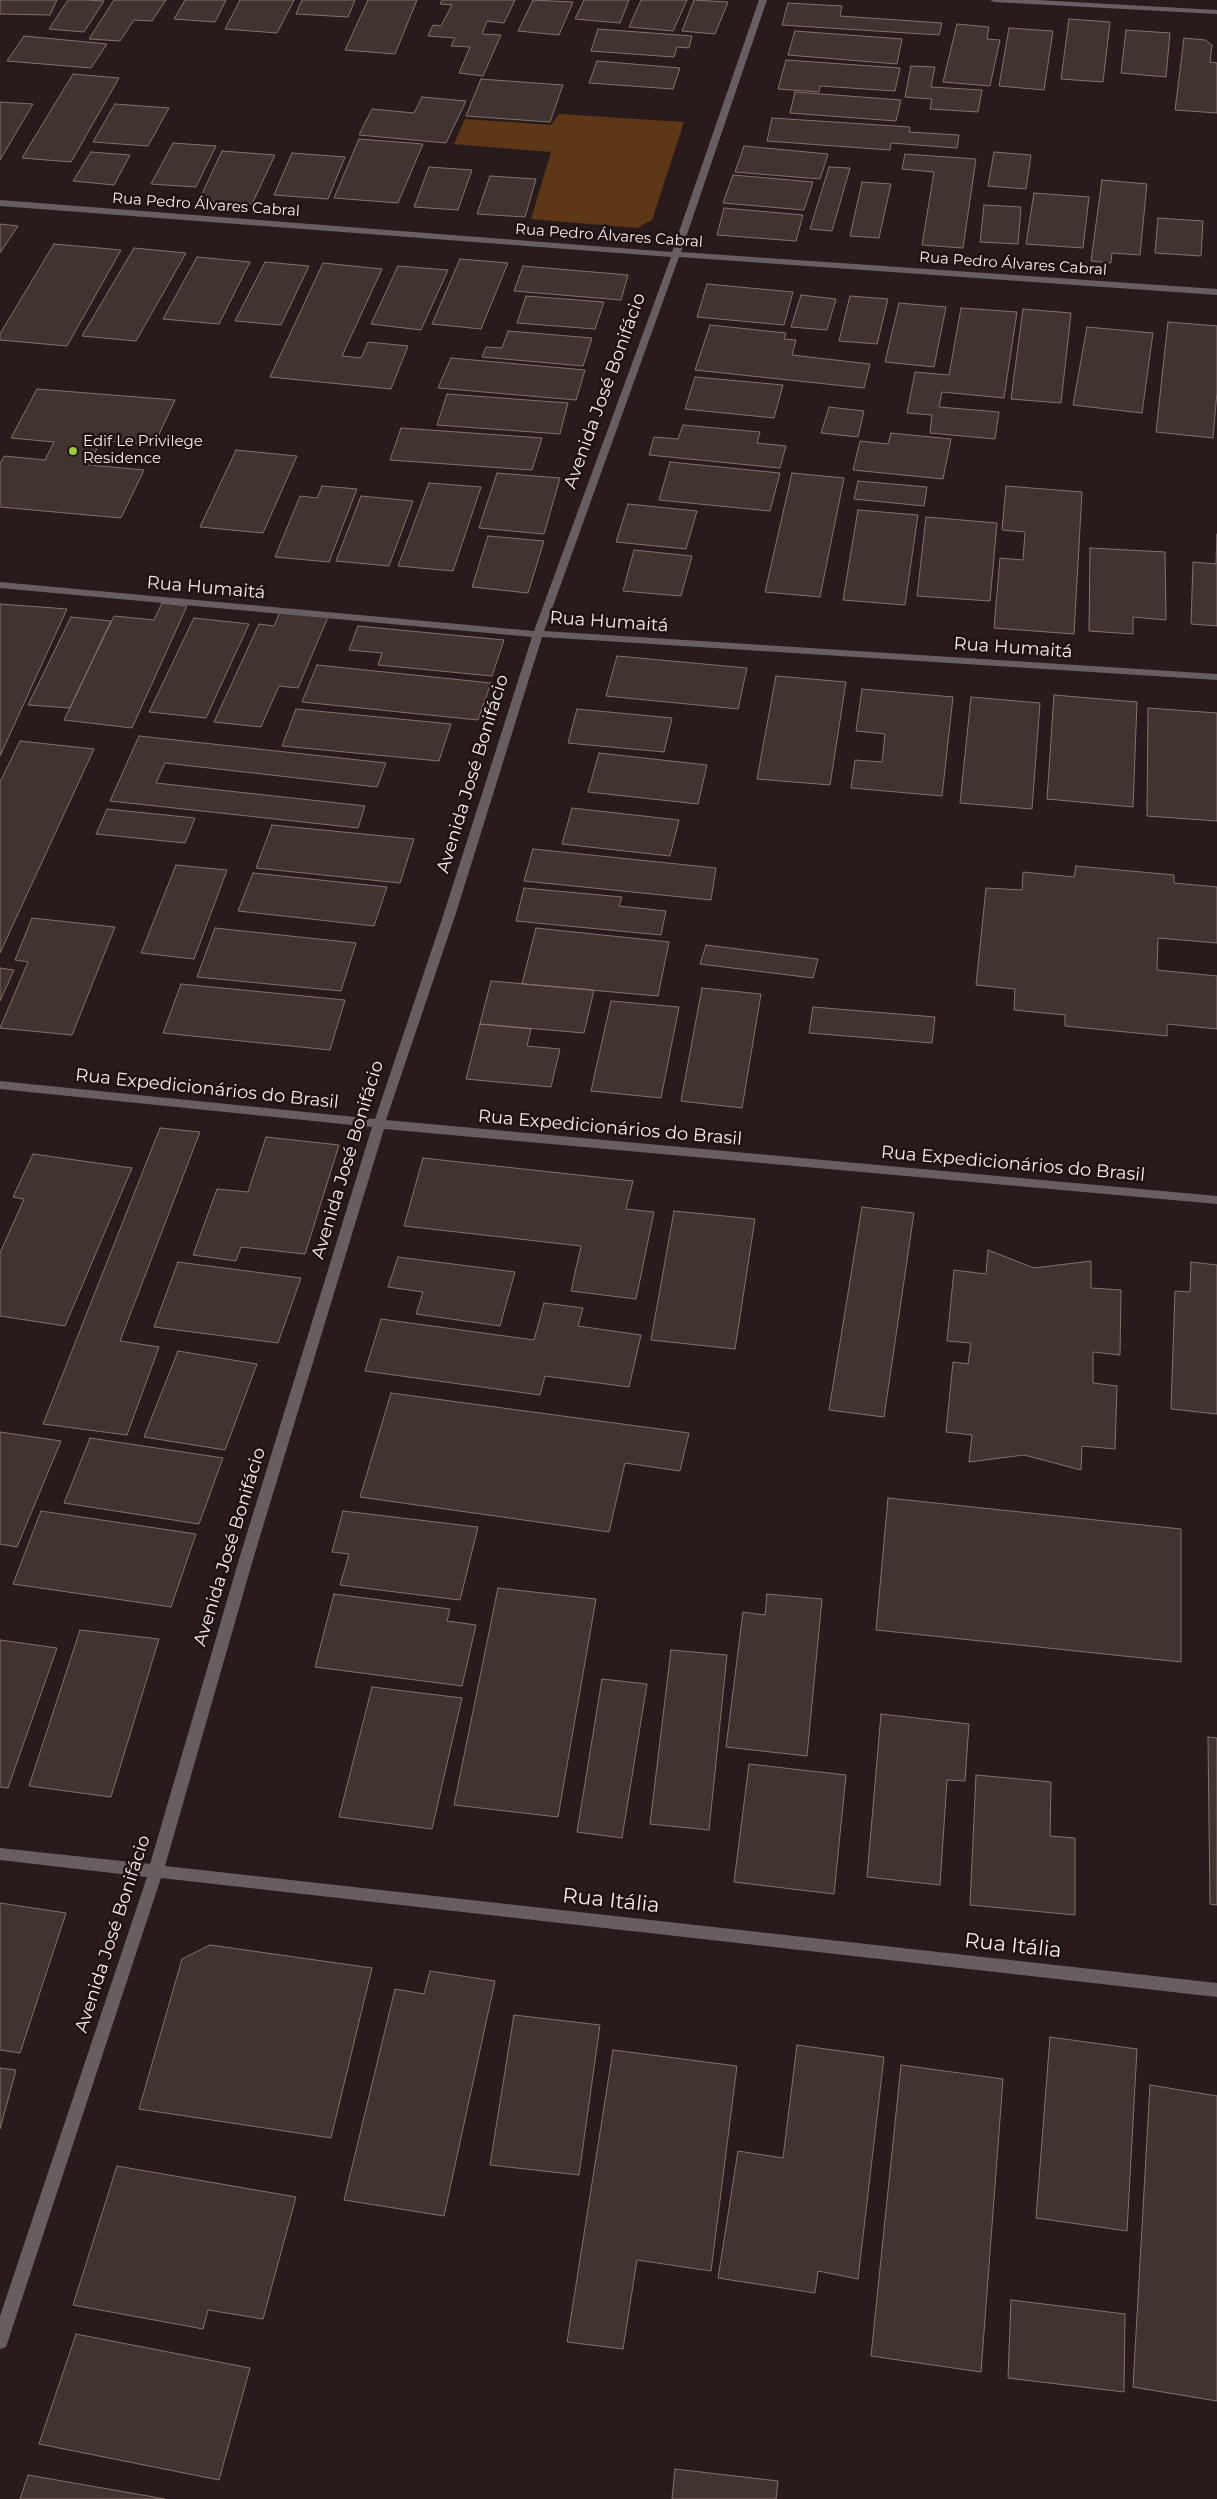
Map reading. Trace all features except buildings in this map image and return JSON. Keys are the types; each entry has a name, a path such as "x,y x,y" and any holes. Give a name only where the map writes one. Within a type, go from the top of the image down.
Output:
{"street":[{"name":"Avenida José Bonifácio","path":"0,2341 156,1871 247,1556 379,1124 447,922 538,634 676,254 763,0"},
{"path":"994,0 1217,12"},
{"name":"Rua Pedro Álvares Cabral","path":"0,203 676,254 1217,292"},
{"name":"Rua Humaitá","path":"0,585 538,634 1217,676"},
{"name":"Rua Expedicionários do Brasil","path":"0,1085 379,1124 1217,1200"},
{"name":"Rua Itália","path":"0,1854 1217,1990"}],"shaded area":[{"path":"559,114 684,122 652,220 637,228 531,219 551,152 454,144 465,119 551,125"}],"place":[{"name":"Edif Le Privilege Residence","path":"73,451"}]}
